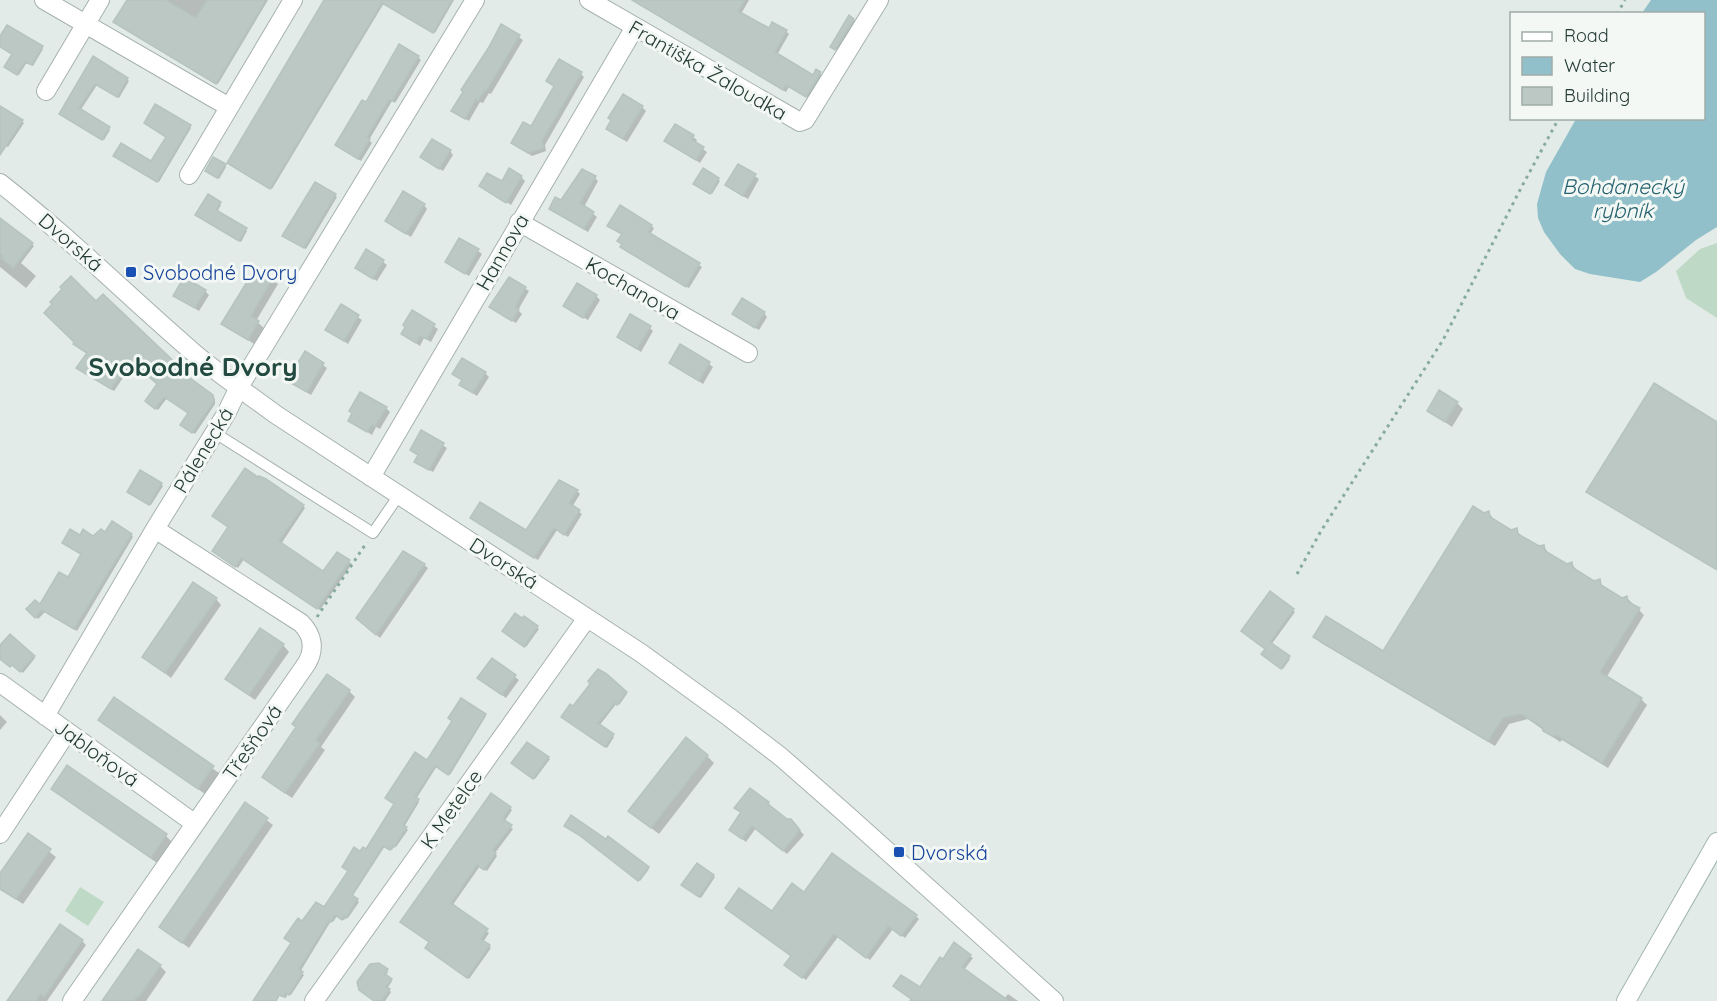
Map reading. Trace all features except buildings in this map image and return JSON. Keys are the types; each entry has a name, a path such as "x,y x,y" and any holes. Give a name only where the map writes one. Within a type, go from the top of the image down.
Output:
{"street":[{"path":"44,0 229,107"},
{"path":"46,91 100,0"},
{"path":"189,175 293,0"},
{"name":"Pálenecká","path":"45,716 214,433 239,387 475,0"},
{"name":"Františka Žaloudka","path":"589,0 796,122 805,120 879,0"},
{"name":"Hannova","path":"371,477 635,27"},
{"name":"Dvorská","path":"0,183 48,221 195,354 239,387 693,690 780,757 1054,1001"},
{"name":"Kochanova","path":"519,222 748,353"},
{"path":"155,529 301,623 308,631"},
{"name":"K Metelce","path":"315,1001 587,618"},
{"name":"Třešňová","path":"72,1001 307,663 313,647 308,631"},
{"name":"Jabloňová","path":"0,683 194,823"},
{"path":"0,834 67,732"},
{"path":"1626,1001 1717,842"}],"lane":[{"path":"214,433 373,533 399,495"}],"path":[{"path":"1297,574 1321,531 1443,340 1557,120"},
{"path":"308,631 373,533"}],"green space":[{"path":"1717,243 1717,318 1686,298 1676,271 1700,249"},
{"path":"80,887 104,902 88,926 65,911"}],"water":[{"name":"Bohdanecký rybník","path":"1651,0 1717,0 1717,227 1640,282 1590,274 1575,269 1560,254 1544,232 1538,218 1537,204 1546,172 1575,120 1705,120 1705,12 1643,12"}],"place":[{"name":"Svobodné Dvory","path":"131,272"},
{"name":"Dvorská","path":"899,852"}],"district":[{"name":"Svobodné Dvory","path":"193,366"}]}
